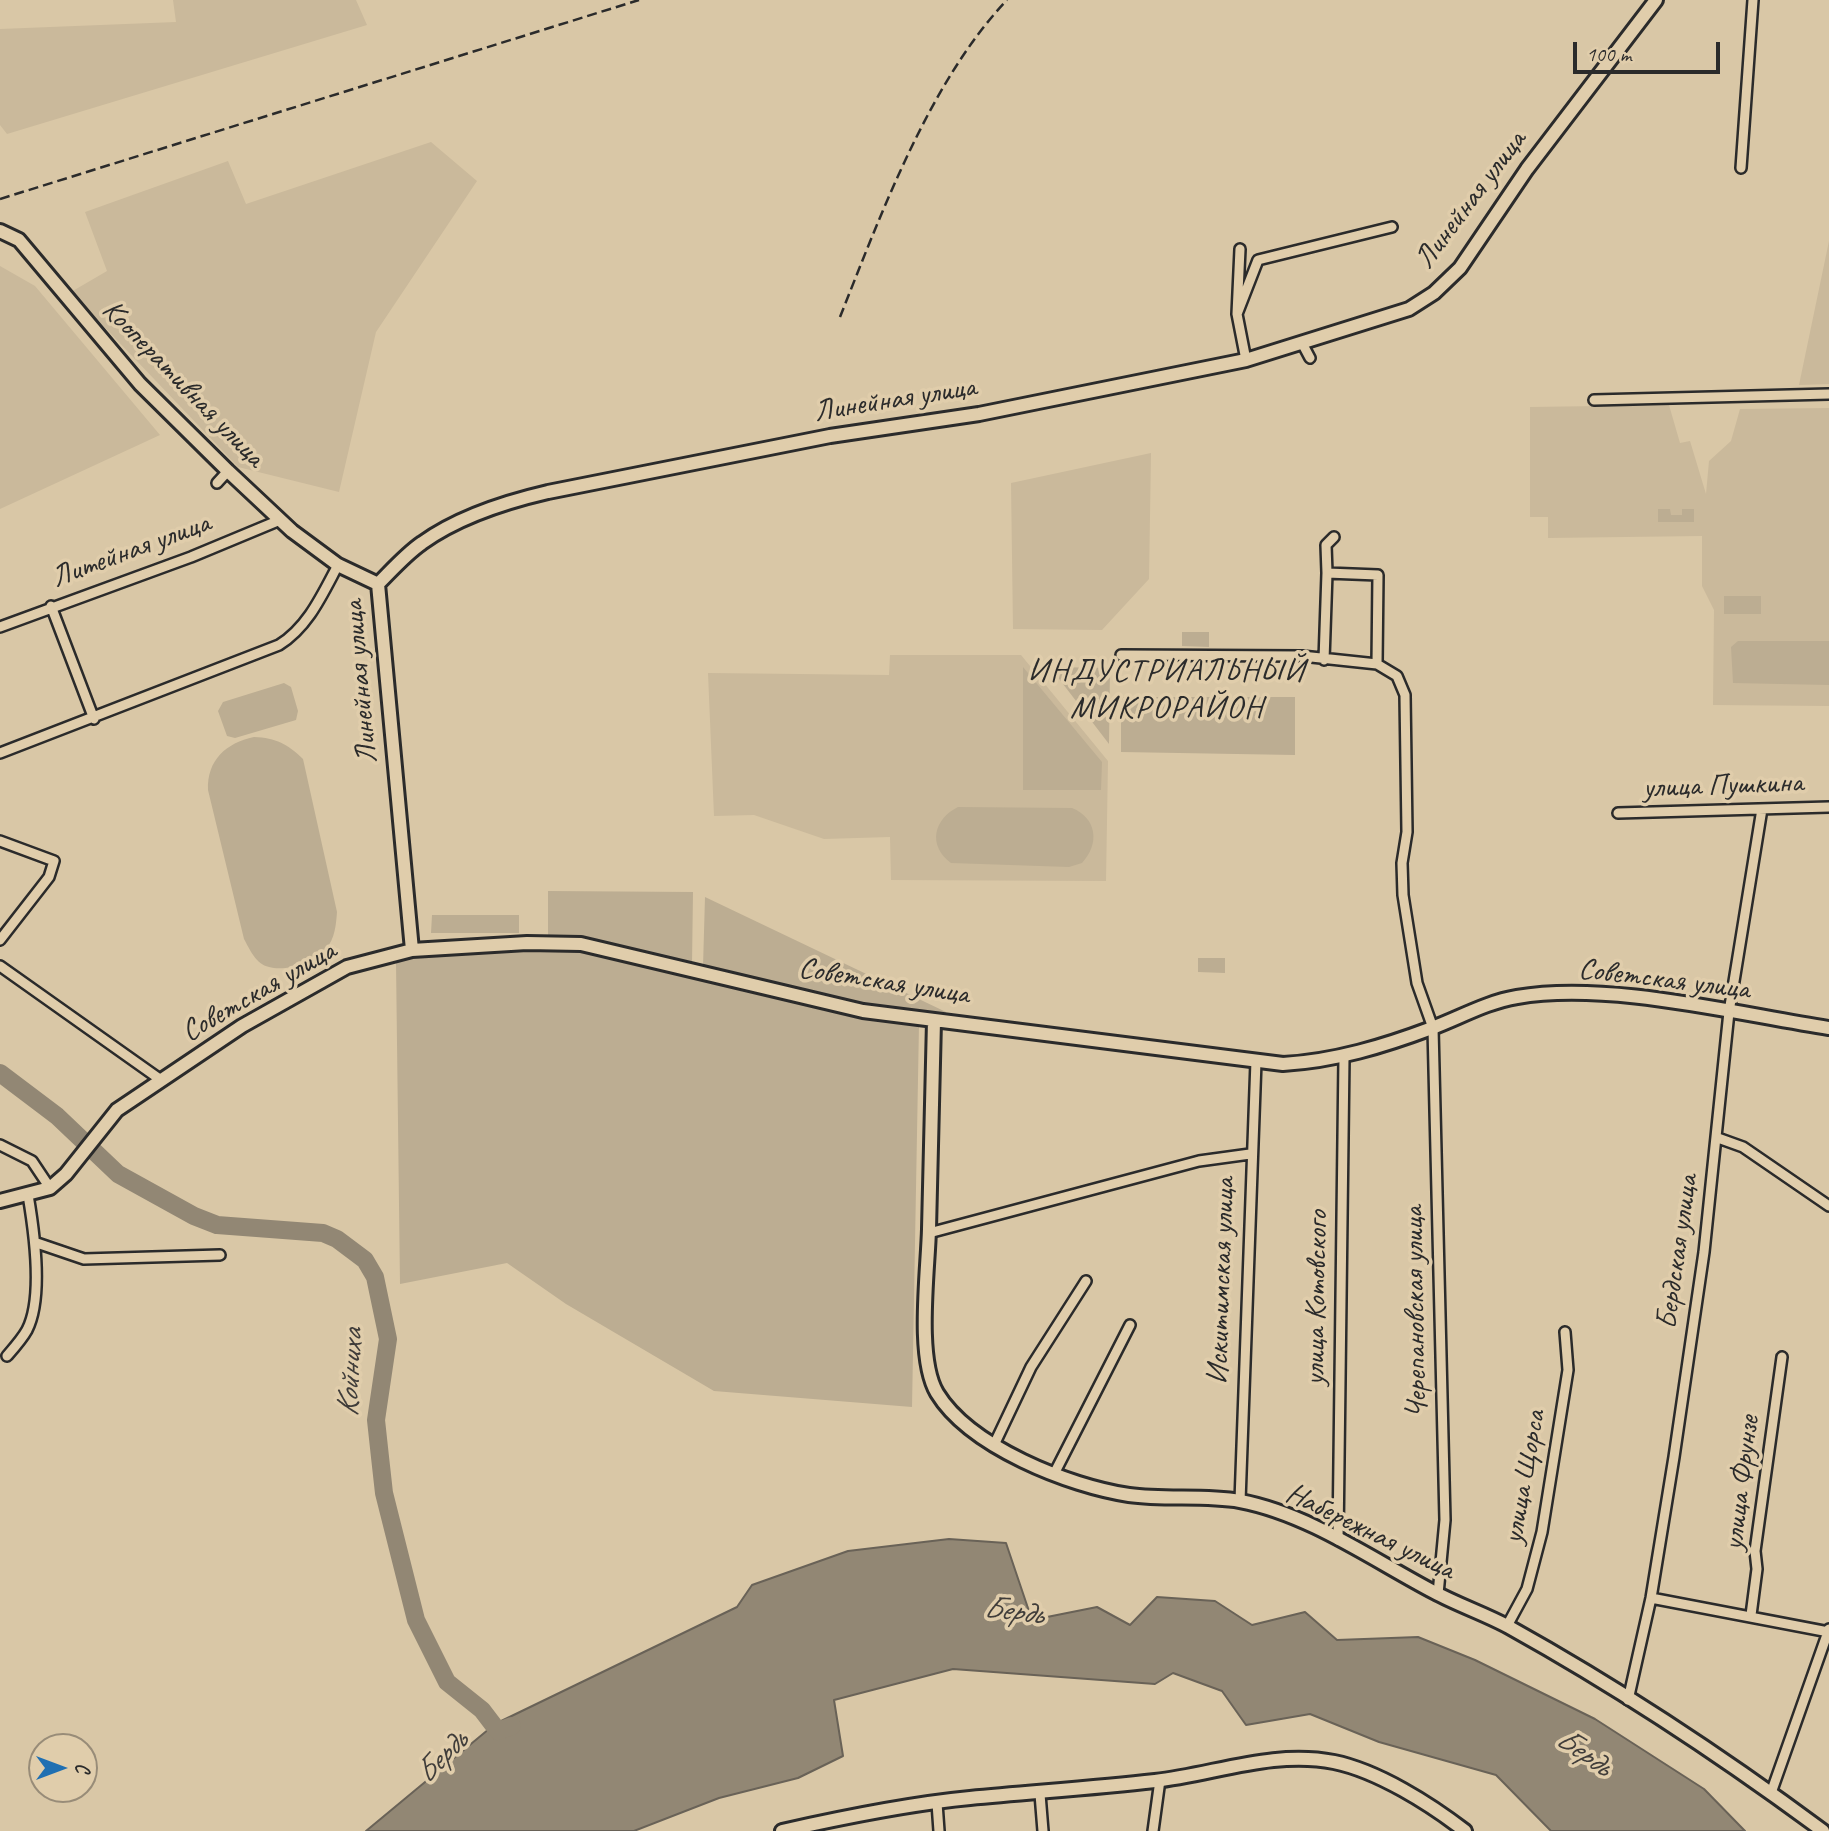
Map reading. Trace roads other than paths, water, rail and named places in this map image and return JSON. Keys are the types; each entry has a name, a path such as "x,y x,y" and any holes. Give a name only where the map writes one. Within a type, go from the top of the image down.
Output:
{"main road":[{"name":"Линейная улица","path":"412,950 378,584 420,544 449,526 519,499 830,436 979,414 1246,360 1391,317 1424,302 1440,288 1478,244 1527,169 1656,0"},
{"name":"Кооперативная улица","path":"0,230 19,240 140,384 280,520 338,565 378,584"},
{"name":"Советская улица","path":"0,1201 50,1188 66,1174 117,1110 242,1026 347,967 412,950 527,943 581,944 863,1011 1025,1029 1256,1061 1291,1063 1344,1057 1433,1028 1491,1002 1528,995 1588,994 1651,999 1829,1028"},
{"name":"Набережная улица","path":"934,1021 925,1312 929,1377 950,1409 994,1445 1054,1474 1100,1489 1132,1495 1240,1501 1338,1539 1438,1594 1507,1626 1628,1700 1771,1793 1823,1831"},
{"path":"782,1831 855,1814 1160,1780 1297,1758 1336,1763 1395,1786 1465,1831"}],"street":[{"path":"1741,168 1753,0"},
{"path":"1237,314 1258,260 1392,227"},
{"path":"1240,249 1237,314 1246,360"},
{"path":"1302,343 1310,358"},
{"path":"1594,400 1829,394"},
{"path":"217,483 228,471"},
{"name":"Литейная улица","path":"0,627 280,520"},
{"path":"1324,660 1326,545 1334,537"},
{"path":"0,752 94,719 266,652 294,636 318,603 338,565"},
{"path":"1121,655 1302,656 1377,664 1378,575 1327,573"},
{"path":"51,607 94,719"},
{"name":"Черепановская улица","path":"1377,664 1397,676 1405,695 1407,831 1402,863 1403,895 1417,983 1433,1028 1445,1520 1438,1594"},
{"name":"улица Пушкина","path":"1618,813 1829,807"},
{"name":"Бердская улица","path":"1628,1700 1651,1598 1702,1266 1718,1138 1729,1012 1762,809"},
{"path":"0,841 54,861 49,877 0,940"},
{"path":"0,966 162,1080"},
{"name":"улица Котовского","path":"1338,1539 1344,1057"},
{"name":"Искитимская улица","path":"1240,1501 1250,1154 1256,1061"},
{"path":"1718,1138 1743,1147 1829,1206"},
{"path":"0,1145 32,1161 50,1188"},
{"path":"929,1233 1199,1161 1250,1154"},
{"path":"8,1356 28,1329 34,1295 37,1244 28,1195"},
{"path":"37,1244 84,1259 220,1255"},
{"path":"994,1445 1031,1367 1086,1281"},
{"path":"1054,1474 1130,1325"},
{"name":"улица Щорса","path":"1507,1626 1527,1589 1542,1532 1568,1370 1564,1332"},
{"name":"улица Фрунзе","path":"1751,1615 1757,1569 1755,1551 1782,1357"},
{"path":"1651,1598 1829,1631 1771,1793"},
{"path":"1153,1831 1160,1780"},
{"path":"1040,1794 1043,1831"},
{"path":"937,1803 939,1831"}],"water":[{"name":"Бердь","path":"949,1539 1006,1543 1032,1620 1097,1607 1130,1625 1157,1597 1215,1601 1252,1625 1305,1612 1337,1640 1418,1637 1475,1660 1595,1719 1704,1789 1745,1831 1551,1831 1496,1775 1379,1742 1310,1714 1246,1725 1222,1691 1173,1673 1155,1684 953,1669 834,1700 843,1756 798,1778 719,1798 634,1831 366,1831 495,1724 737,1607 752,1585 848,1551"}],"waterway":[{"name":"Койниха","path":"0,1073 57,1116 118,1174 194,1216 217,1225 323,1233 337,1239 365,1260 375,1277 388,1339 376,1420 384,1493 416,1620 447,1682 482,1710 498,1731 512,1726"}],"railway":[{"path":"0,199 639,0"},
{"path":"840,317 891,193 931,109 979,33 1007,0"}],"district":[{"name":"ИНДУСТРИАЛЬНЫЙ МИКРОРАЙОН","path":"1167,690"}]}
